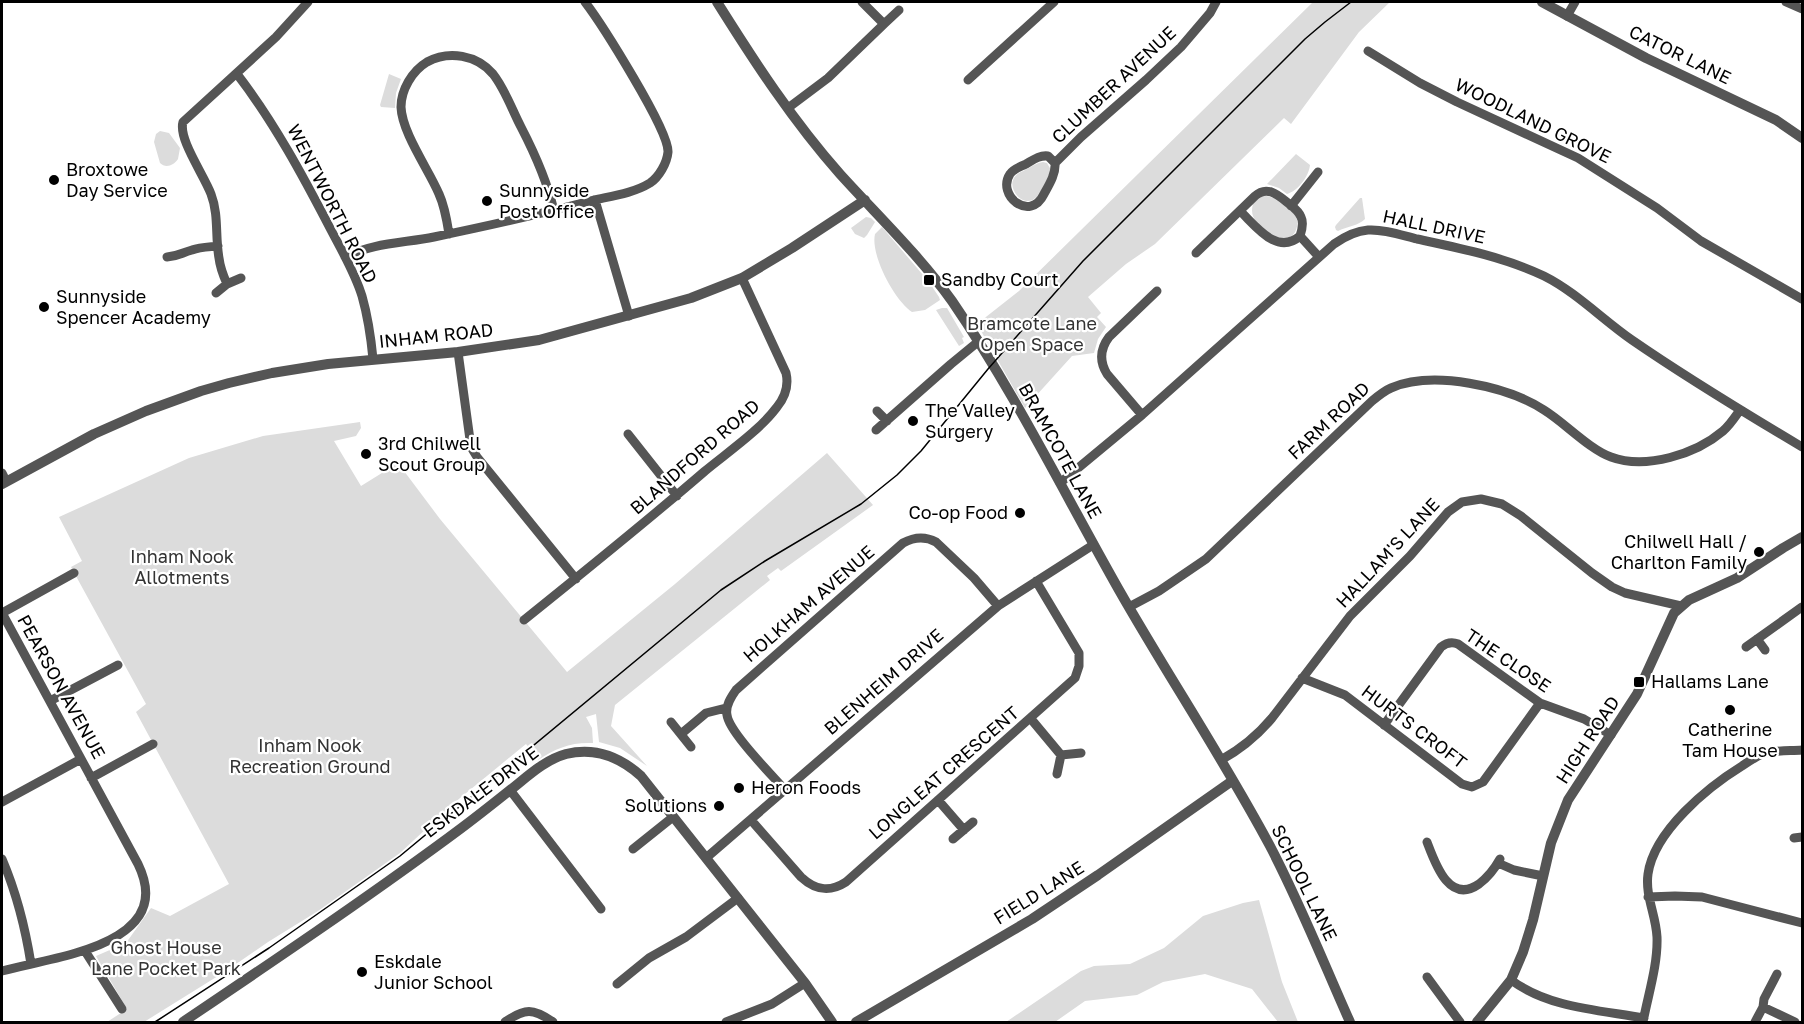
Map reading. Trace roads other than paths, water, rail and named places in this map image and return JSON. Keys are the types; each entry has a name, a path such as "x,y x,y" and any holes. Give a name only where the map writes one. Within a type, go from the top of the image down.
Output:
{"street":[{"path":"227,284 222,272 218,246 216,207 203,176 184,141 183,122 276,37 308,2"},
{"path":"345,257 370,248 449,234 554,211 634,190 653,181 662,170 668,153 665,137 602,26 585,2"},
{"name":"BRAMCOTE LANE","path":"717,2 788,108 821,151 897,233 931,274 979,341 1093,545 1221,760"},
{"path":"862,2 884,24"},
{"path":"968,80 1054,2"},
{"name":"CLUMBER AVENUE","path":"1055,164 1047,156 1040,156 1012,171 1006,185 1010,196 1025,207 1037,204 1055,173 1055,164 1081,137 1180,47 1210,13 1216,2"},
{"name":"CATOR LANE","path":"1542,2 1646,58 1776,120 1803,138"},
{"path":"1567,16 1575,2"},
{"path":"1790,2 1803,9"},
{"path":"788,108 828,78 899,10"},
{"name":"WOODLAND GROVE","path":"1368,51 1420,83 1457,102 1578,158 1657,208 1701,241 1803,299"},
{"path":"449,234 439,194 405,126 401,107 405,88 415,72 425,63 442,56 471,58 493,74 542,169 554,211"},
{"name":"WENTWORTH ROAD","path":"237,74 283,142 345,257 362,296 374,359"},
{"path":"1292,206 1318,172"},
{"path":"1196,253 1259,192 1265,191 1275,193 1292,206 1302,219 1300,236 1289,243 1276,242 1266,236 1240,211"},
{"path":"595,200 629,316"},
{"name":"INHAM ROAD","path":"3,479 94,434 146,411 201,391 272,373 328,364 458,352 539,340 692,298 742,278 865,200"},
{"name":"HALL DRIVE","path":"1060,483 1142,415 1336,243 1352,234 1368,230 1378,230 1458,248 1527,269 1558,284 1632,340 1740,410 1803,447"},
{"path":"1300,236 1319,257"},
{"path":"167,257 182,255 189,250 202,247 218,246"},
{"path":"216,293 227,284 241,278"},
{"name":"BLANDFORD ROAD","path":"524,620 763,422 784,396 787,383 786,373 742,278"},
{"path":"1142,415 1107,374 1101,355 1104,343 1109,337 1157,291"},
{"path":"876,430 979,341"},
{"path":"458,352 471,447 576,579"},
{"name":"FARM ROAD","path":"1129,607 1206,559 1372,401 1391,388 1416,382 1437,381 1456,382 1504,391 1544,410 1609,457 1630,461 1657,460 1685,453 1722,432 1740,410"},
{"path":"877,411 887,421"},
{"path":"628,434 677,495"},
{"name":"HALLAM'S LANE","path":"1221,760 1258,734 1350,616 1410,555 1448,512 1462,502 1472,499 1495,501 1511,509 1612,587 1625,593 1681,606"},
{"name":"HIGH ROAD","path":"1477,1023 1511,980 1528,937 1554,834 1568,800 1640,689 1674,613 1694,597 1737,578 1803,537"},
{"name":"HOLKHAM AVENUE","path":"726,708 736,690 909,540 923,538 936,542 974,578 998,606"},
{"name":"BLENHEIM DRIVE","path":"706,858 998,606 1093,545"},
{"path":"2,613 74,573"},
{"name":"LONGLEAT CRESCENT","path":"751,820 807,882 825,890 846,882 1072,682 1078,672 1080,659 1076,647 1036,581"},
{"path":"1746,647 1803,607"},
{"name":"PEARSON AVENUE","path":"2,613 144,876 146,899 136,919 106,942 85,951"},
{"path":"1757,639 1766,650"},
{"name":"THE CLOSE","path":"1384,725 1441,647 1451,642 1458,644 1540,703 1587,721 1611,735"},
{"path":"50,701 118,665"},
{"name":"HURTS CROFT","path":"1302,678 1345,695 1462,784 1472,787 1483,782 1540,703"},
{"path":"681,734 706,713 726,708 733,731 785,790"},
{"path":"1031,719 1061,755"},
{"path":"671,722 692,747"},
{"name":"PEARSON AVENUE","path":"92,778 153,744"},
{"path":"1511,980 1526,991 1547,1000 1643,1020 1657,952 1656,926 1648,897 1648,871 1657,850 1695,800 1732,771 1758,756 1772,752 1803,750"},
{"name":"ESKDALE DRIVE","path":"183,1023 358,904 472,821 530,774 554,759 574,753 595,752 618,759 641,776 805,983 832,1023"},
{"path":"1061,755 1081,753"},
{"path":"1057,774 1061,755"},
{"path":"2,802 81,759"},
{"name":"SCHOOL LANE","path":"1221,760 1285,875 1350,1023"},
{"name":"FIELD LANE","path":"856,1023 1032,919 1232,781"},
{"path":"510,790 601,909"},
{"path":"938,800 964,830"},
{"path":"633,849 674,817"},
{"path":"953,839 973,822"},
{"path":"1427,842 1437,869 1443,878 1462,890 1477,885 1499,861 1514,870 1543,876"},
{"path":"1420,857 1431,852"},
{"path":"2,859 22,912 32,963"},
{"path":"1648,897 1702,897 1803,923"},
{"path":"617,984 649,958 686,937 738,898"},
{"path":"2,971 85,951 122,1009"},
{"path":"1755,1023 1777,974"},
{"path":"1427,977 1460,1023"},
{"path":"726,1023 772,1004 805,983"},
{"path":"1763,1007 1795,1023"},
{"path":"505,1023 521,1012 527,1011 538,1014 553,1023"}],"tram line":[{"path":"155,1022 269,948 400,856 721,590 861,504 897,475 921,451 988,369 1083,261 1305,39 1351,2"}],"place":[{"name":"Broxtowe Day Service","path":"54,180"},
{"name":"Sunnyside Post Office","path":"487,201"},
{"name":"Sandby Court","path":"929,280"},
{"name":"Sunnyside Spencer Academy","path":"44,307"},
{"name":"The Valley Surgery","path":"913,421"},
{"name":"3rd Chilwell Scout Group","path":"366,454"},
{"name":"Co-op Food","path":"1020,513"},
{"name":"Chilwell Hall / Charlton Family","path":"1759,552"},
{"name":"Hallams Lane","path":"1639,682"},
{"name":"Catherine Tam House","path":"1730,710"},
{"name":"Heron Foods","path":"739,788"},
{"name":"Solutions","path":"719,806"},
{"name":"Eskdale Junior School","path":"362,972"}],"park label":[{"name":"Bramcote Lane Open Space","path":"1032,334"},
{"name":"Inham Nook Allotments","path":"182,567"},
{"name":"Inham Nook Recreation Ground","path":"310,756"},
{"name":"Ghost House Lane Pocket Park","path":"166,958"}]}
